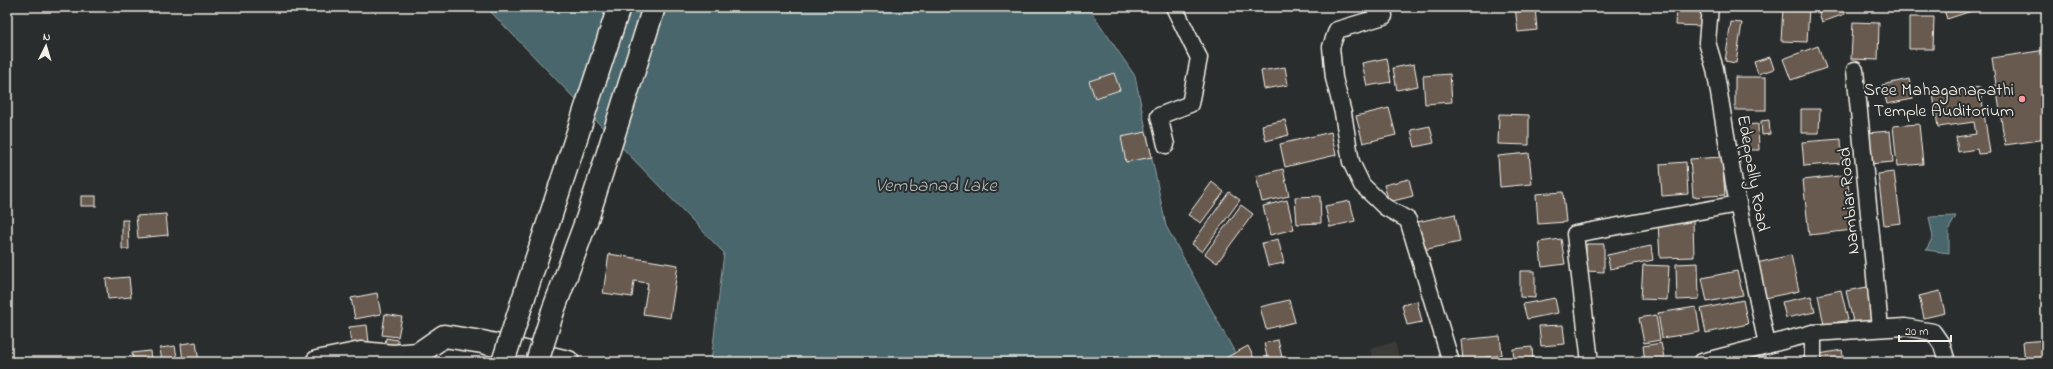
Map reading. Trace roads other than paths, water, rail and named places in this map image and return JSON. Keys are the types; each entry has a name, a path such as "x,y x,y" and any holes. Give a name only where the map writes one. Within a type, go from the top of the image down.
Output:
{"main road":[{"path":"503,362 619,7"},
{"path":"537,362 553,311 587,219 654,7"},
{"path":"317,362 361,352 418,358 444,336 482,342 567,361"}],"street":[{"path":"1166,145 1159,116 1190,104 1199,58 1174,7"},
{"path":"1383,7 1384,16 1337,30 1331,47 1334,78 1343,113 1352,162 1362,185 1385,207 1408,220 1451,362"},
{"name":"Edeppally Road","path":"1710,7 1707,42 1715,69 1738,204 1767,345"},
{"name":"Nambiar Road","path":"1854,70 1880,328"},
{"path":"1590,362 1575,234 1738,204"},
{"path":"1702,362 1813,333 1905,327 1933,332 1942,345 1947,362"},
{"path":"1813,333 1813,362"}],"water":[{"name":"Vembanad Lake","path":"486,7 1088,7 1135,76 1166,226 1240,362 711,362 724,253"},
{"path":"1956,216 1949,229 1949,253 1926,250 1933,237 1929,217"}],"place":[{"name":"Sree Mahaganapathi Temple Auditorium","path":"2022,99"}]}
